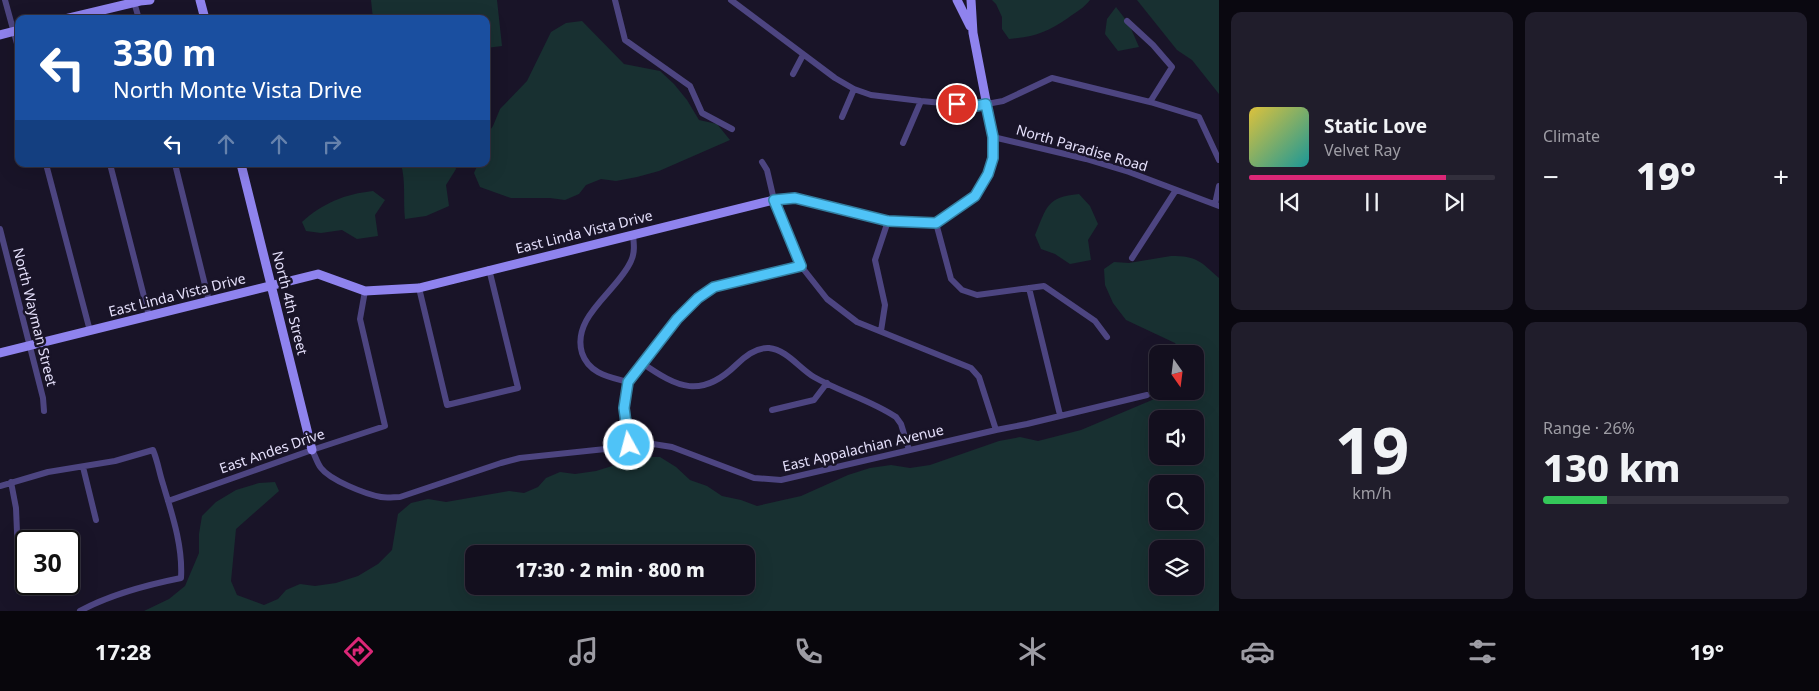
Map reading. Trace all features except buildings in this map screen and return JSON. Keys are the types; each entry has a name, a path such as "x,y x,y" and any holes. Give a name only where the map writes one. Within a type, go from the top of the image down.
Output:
{"street":[{"path":"5,0 15,28"},
{"path":"82,15 150,0"},
{"path":"200,0 203,15"},
{"path":"615,0 625,40 690,86 702,113 732,129"},
{"path":"731,0 835,78 854,89 871,95 976,106 1003,101 1052,78 1150,102 1199,117 1219,160"},
{"path":"957,0 973,33 978,50 993,137 993,158 988,174 975,196 936,223 951,279 962,290 977,295 1044,286 1095,321 1107,337"},
{"path":"971,0 973,33"},
{"path":"138,15 139,1"},
{"path":"1127,22 1153,45 1172,67 1150,102"},
{"path":"0,35 15,31"},
{"path":"793,74 803,55"},
{"path":"842,117 854,89"},
{"path":"903,143 921,101"},
{"name":"North Paradise Road","path":"993,137 1086,159 1129,172 1217,205"},
{"path":"762,162 767,170 774,200 801,266 827,299 857,322 970,368 979,377 996,430"},
{"path":"47,167 90,331"},
{"path":"111,167 149,316"},
{"path":"176,167 209,301"},
{"name":"North 4th Street","path":"242,167 312,450"},
{"path":"1217,205 1219,186"},
{"path":"1132,258 1176,190"},
{"name":"East Linda Vista Drive","path":"0,353 318,274 365,291 419,288 489,269 774,200 795,198 888,221 936,223"},
{"path":"881,331 886,305 875,260 888,221"},
{"name":"North Wayman Street","path":"0,229 43,398 44,411"},
{"path":"628,382 606,377 591,368 583,355 581,330 586,320 631,263 634,247 633,235"},
{"path":"629,445 624,408 628,382 677,319 714,287 801,266"},
{"path":"419,288 447,405 518,388 489,269"},
{"path":"1029,288 1060,415"},
{"name":"East Andes Drive","path":"168,501 385,426 360,319 365,291"},
{"path":"642,362 664,378 675,383 700,386 720,378 745,356 756,350 769,348 780,351 814,377 896,417 901,424 909,450"},
{"path":"772,410 814,400 827,383"},
{"name":"East Appalachian Avenue","path":"312,450 320,467 328,475 366,492 389,498 400,497 520,458 629,445 653,444 672,447 754,478 782,480 1147,394"},
{"path":"0,486 48,472 115,461 153,450 159,462 178,537 182,565 181,578 143,586 116,595 80,611"},
{"path":"83,467 96,520"},
{"path":"10,482 16,508 17,530"}],"green space":[{"path":"371,0 497,0 502,46 490,48 490,15 373,15"},
{"path":"992,0 1090,0 1077,12 1047,30 1026,37 1009,39 1002,29 1002,17"},
{"path":"1137,0 1219,0 1219,94 1192,60 1177,50"},
{"path":"1116,7 1129,24 1139,47 1118,51 1105,34 1107,19"},
{"path":"582,21 624,64 660,71 687,100 699,120 717,124 730,140 659,171 616,181 601,179 586,185 579,194 565,200 511,198 480,187 474,173 477,167 490,167 490,130 500,109 527,81 551,32 566,23"},
{"path":"401,167 455,167 456,169 446,185 449,206 426,216 405,219"},
{"path":"373,191 385,200 375,215 378,236 357,239 342,230 321,233 306,231 302,222 326,205 353,194"},
{"path":"1079,194 1090,206 1098,224 1088,240 1091,260 1070,264 1055,254 1041,249 1035,235 1049,205 1068,195"},
{"path":"1171,256 1187,257 1198,261 1219,278 1219,611 144,611 169,599 185,586 199,553 199,534 202,516 216,502 236,490 259,483 275,482 279,491 236,529 231,581 237,595 264,605 278,599 286,590 300,584 315,586 336,583 358,576 378,564 392,550 398,514 411,503 428,499 446,502 509,491 524,493 538,487 546,478 560,472 575,474 596,471 641,457 660,457 676,467 690,480 707,486 722,496 757,506 801,496 848,475 870,468 891,465 910,468 930,465 999,441 1020,437 1038,441 1081,430 1152,400 1204,400 1204,345 1176,345 1126,320 1113,303 1105,285 1104,269 1114,262 1129,263"}],"route":[{"path":"629,445 624,408 628,382 677,319 698,298 714,287 801,266 774,200 795,198 888,221 936,223 975,196 988,174 993,158 993,137 986,104 976,106 957,104"}]}
